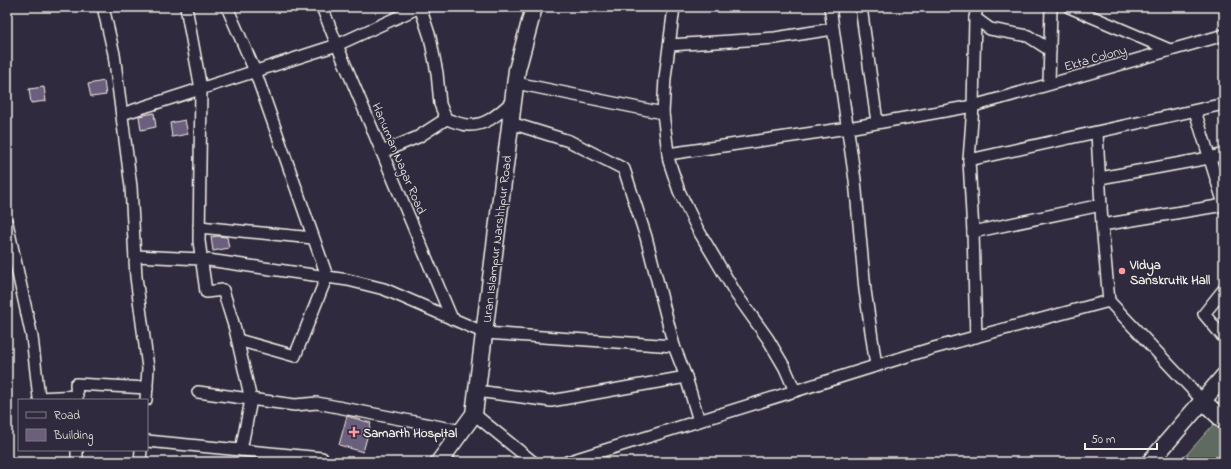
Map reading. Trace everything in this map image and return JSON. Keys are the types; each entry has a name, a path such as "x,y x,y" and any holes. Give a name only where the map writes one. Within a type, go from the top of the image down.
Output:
{"main road":[{"name":"Uran Islampur Narshhpur Road","path":"439,462 474,414 517,70 534,7"},
{"path":"1150,462 1224,376"},
{"path":"1203,401 1224,421"}],"street":[{"path":"103,7 114,54 131,187 134,256 148,368 146,399"},
{"path":"186,7 202,89 199,227 201,259 206,292 223,290 238,340 251,400 241,450"},
{"path":"227,7 255,71 326,276 295,356 238,340"},
{"name":"Hanuman Nagar Road","path":"322,7 452,319"},
{"path":"122,114 337,45 420,7 430,37 437,73 440,104 446,120"},
{"path":"674,7 665,78 663,113 669,161 680,191 697,228 732,288 762,329 782,362 794,391"},
{"path":"830,7 858,205 865,290 876,366"},
{"path":"861,7 877,122"},
{"path":"976,337 969,160 973,106 975,18 977,7"},
{"path":"1049,84 1050,7"},
{"path":"1069,7 1170,50"},
{"path":"975,18 990,29 1028,36 1050,50"},
{"path":"670,44 775,38 833,29"},
{"name":"Ekta Colony","path":"668,154 848,128 973,106 1224,35"},
{"path":"516,83 663,113"},
{"path":"382,152 418,137 446,120 467,125 482,124 495,117 513,101"},
{"path":"969,160 1224,104"},
{"path":"1102,225 1224,205 1195,111"},
{"path":"511,123 570,141 624,169 646,237 674,346 686,377 699,421"},
{"path":"1097,133 1102,225 1109,301 1203,401"},
{"path":"1100,178 1210,158 1224,154"},
{"path":"973,232 1101,205"},
{"path":"7,223 32,337 40,398 77,398 76,384 148,388"},
{"path":"199,227 313,238"},
{"path":"134,256 201,259 348,280 384,289 485,333 674,346"},
{"path":"1224,289 1204,314 1224,338"},
{"path":"567,462 930,349 1109,301"},
{"path":"477,391 551,401 686,377"},
{"path":"198,392 295,406 317,403 462,431"},
{"path":"474,414 533,462"},
{"path":"148,441 322,458 324,462"},
{"path":"77,451 77,462"},
{"path":"140,462 141,451"}],"green space":[{"path":"1220,417 1224,421 1224,462 1180,462"}],"building":[{"path":"104,81 106,95 91,97 88,84"},
{"path":"44,87 46,101 31,103 29,89"},
{"path":"154,113 156,127 141,130 139,116"},
{"path":"185,120 188,134 172,137 170,123"},
{"path":"211,237 227,237 229,248 213,251"},
{"path":"347,416 371,423 363,452 339,445"}],"place":[{"name":"Vidya Sanskrutik Hall","path":"1122,271"},
{"name":"Samarth Hospital","path":"354,432"}]}
